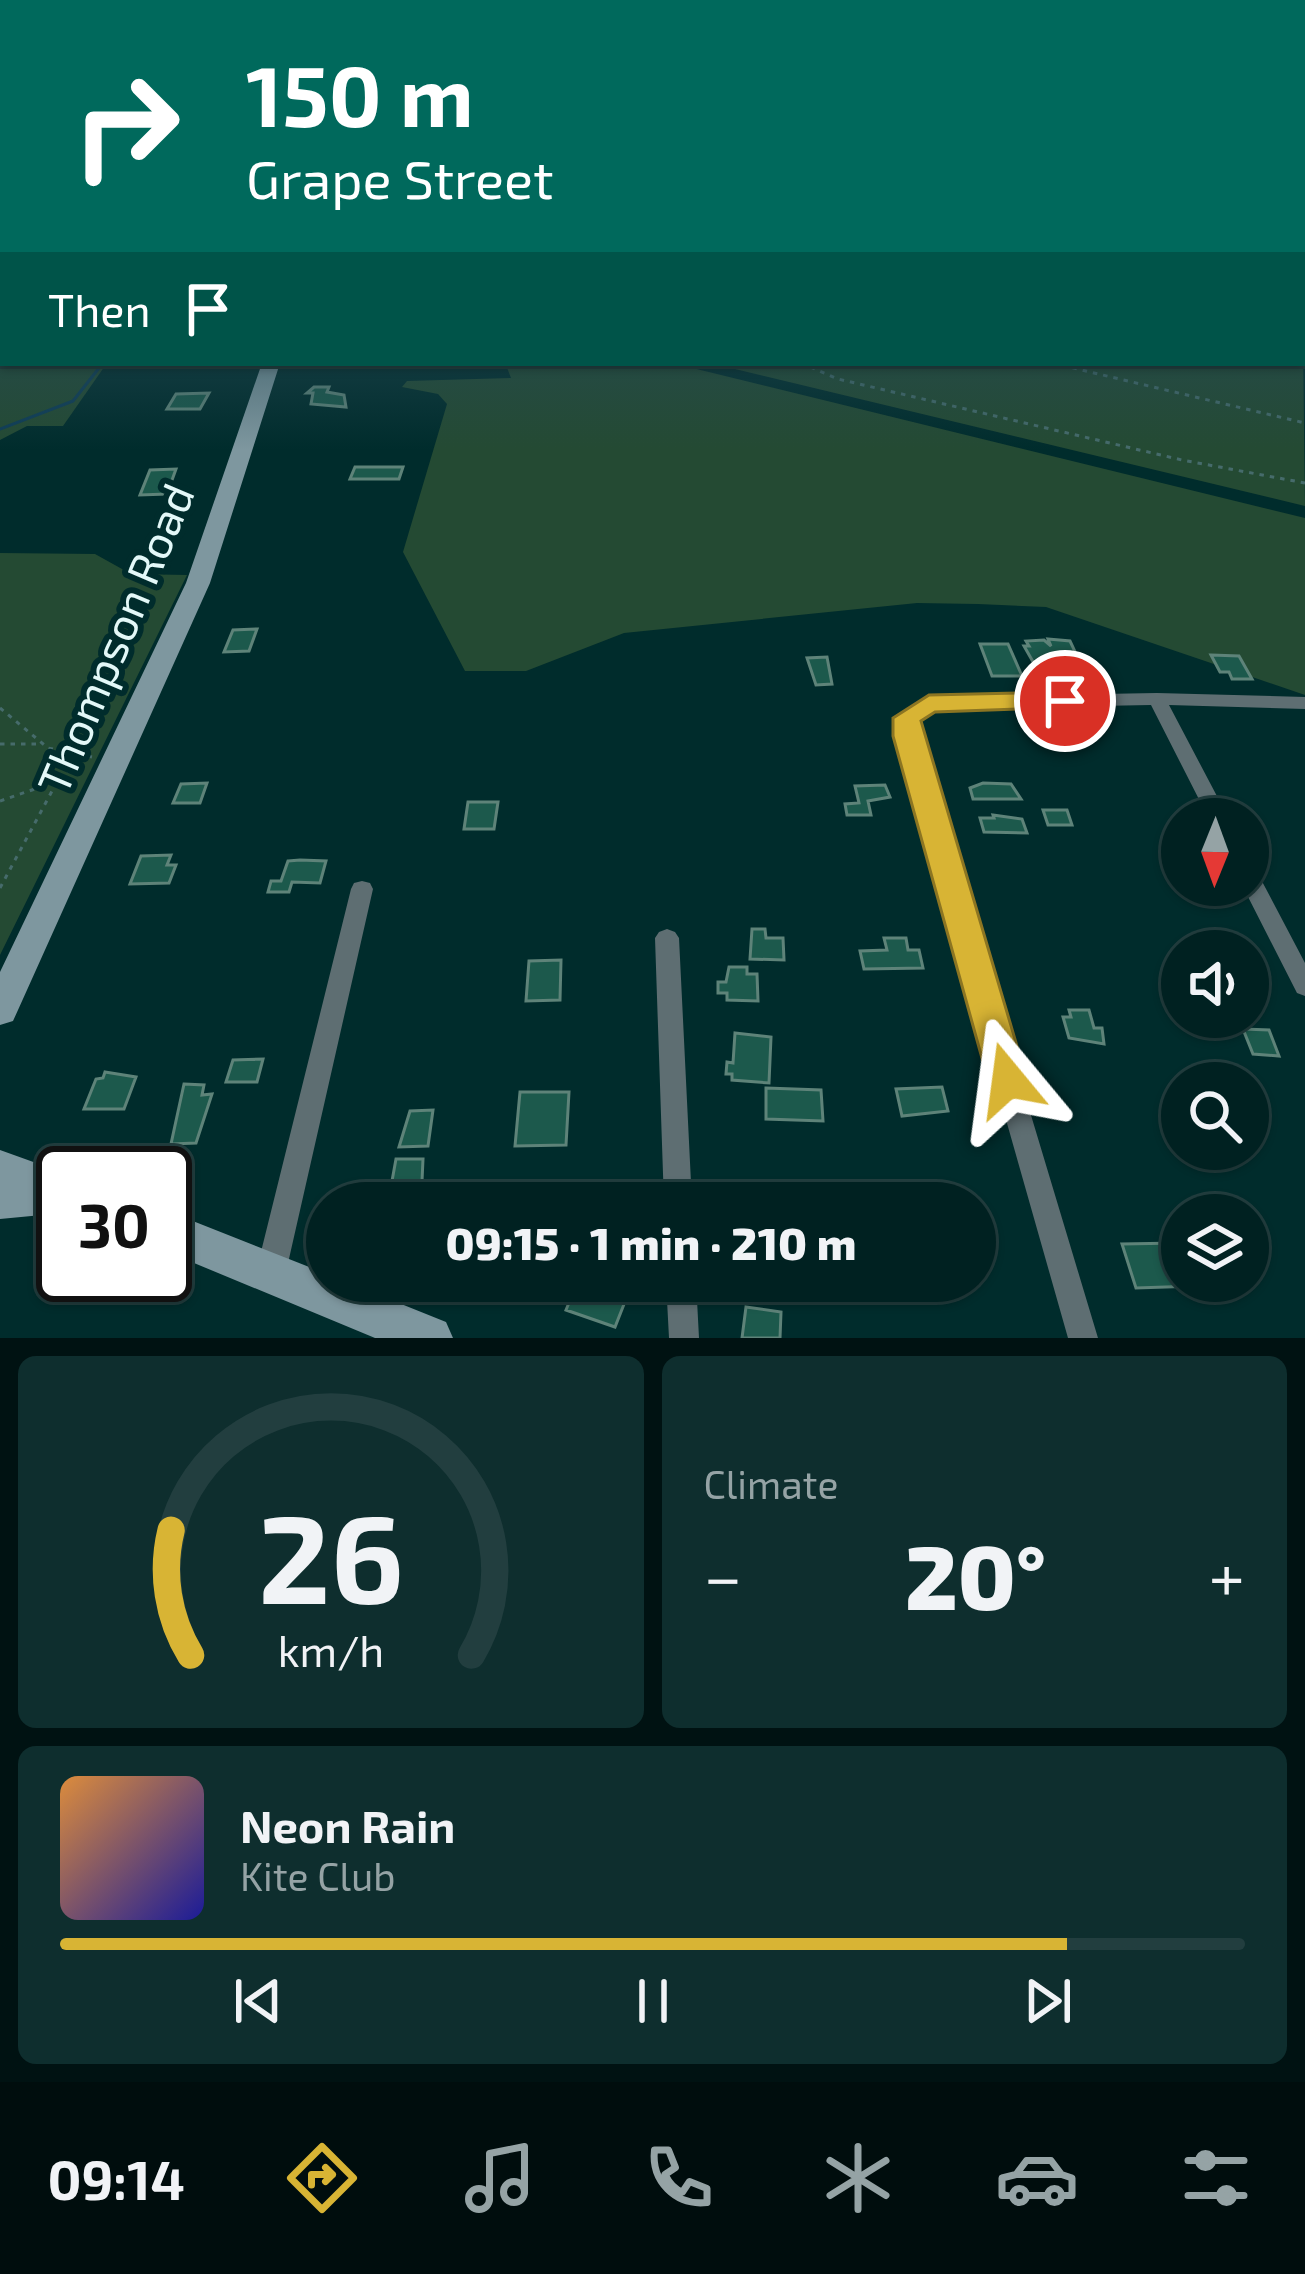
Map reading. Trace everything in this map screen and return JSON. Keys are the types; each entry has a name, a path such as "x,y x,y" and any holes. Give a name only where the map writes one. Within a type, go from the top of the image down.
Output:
{"main road":[{"name":"Thompson Road","path":"0,1010 198,583 270,366"},
{"path":"0,1169 36,1184"},
{"path":"0,1201 36,1198"},
{"path":"192,1241 430,1338"}],"street":[{"path":"1156,699 1208,798"},
{"path":"1083,1338 907,736 907,718 929,704 1156,699 1305,703"},
{"path":"271,1272 362,889"},
{"path":"1264,906 1305,986"},
{"path":"667,938 677,1182"},
{"path":"682,1302 683,1338"}],"path":[{"path":"808,366 838,379 1182,460 1305,483"},
{"path":"1065,366 1305,423"},
{"path":"0,708 44,744"},
{"path":"0,744 44,744 117,762"},
{"path":"0,801 21,797 59,778 85,755"},
{"path":"0,888 59,778"}],"green space":[{"path":"0,366 105,366 63,426 27,426 0,440"},
{"path":"506,366 684,366 1305,518 1305,695 1046,607 978,604 917,603 624,633 526,671 465,671 403,552 447,404 438,394 402,387 407,381 511,378"},
{"path":"722,366 1303,366 1305,506"},
{"path":"0,553 95,554 131,574 187,575 0,955"}],"building":[{"path":"314,387 329,387 327,392 344,395 346,407 311,404 313,393 307,393"},
{"path":"209,393 200,409 167,409 176,394"},
{"path":"355,467 403,467 399,479 350,479"},
{"path":"176,469 167,494 140,495 150,470"},
{"path":"257,629 249,651 224,652 233,630"},
{"path":"1048,639 1070,641 1078,658 1054,662 1061,677 1040,674 1024,646 1029,646 1026,641 1044,640 1051,646"},
{"path":"980,644 1008,644 1022,676 992,676"},
{"path":"1211,655 1239,656 1252,679 1232,679 1229,672 1220,672"},
{"path":"827,657 832,684 816,685 807,658"},
{"path":"207,783 200,803 173,803 181,784"},
{"path":"983,783 1011,784 1021,799 973,799 970,788"},
{"path":"885,785 890,797 868,801 871,815 847,815 845,804 859,803 855,786"},
{"path":"468,802 498,802 494,829 464,829"},
{"path":"1043,810 1067,810 1072,825 1048,825"},
{"path":"980,818 1022,819 1027,833 984,832"},
{"path":"171,855 167,865 176,865 169,883 130,884 141,856"},
{"path":"288,861 326,861 320,883 292,882 289,892 268,892 271,881 281,881"},
{"path":"752,929 765,929 766,938 783,938 784,960 750,959"},
{"path":"884,938 906,938 908,950 919,950 923,968 864,969 860,951 887,950"},
{"path":"561,960 560,1000 526,1001 529,961"},
{"path":"729,967 747,967 747,974 757,974 758,1001 727,1000 727,993 718,993 718,982 726,982"},
{"path":"1069,1010 1089,1010 1094,1028 1102,1028 1104,1044 1069,1038 1063,1017 1071,1017"},
{"path":"1269,1030 1279,1056 1253,1054 1247,1038 1269,1038"},
{"path":"735,1033 771,1037 769,1083 732,1080 732,1074 726,1074 727,1062 733,1063"},
{"path":"263,1059 257,1082 226,1082 233,1060"},
{"path":"105,1072 136,1077 124,1109 84,1109 96,1079"},
{"path":"184,1084 204,1085 202,1095 212,1094 196,1143 171,1144"},
{"path":"942,1087 948,1111 902,1116 896,1089"},
{"path":"766,1088 821,1090 823,1121 766,1119"},
{"path":"520,1092 569,1092 566,1145 515,1146"},
{"path":"433,1110 428,1146 399,1147 410,1111"},
{"path":"396,1159 423,1159 422,1182 392,1182"},
{"path":"1161,1243 1161,1287 1136,1288 1122,1244"},
{"path":"569,1302 625,1302 615,1327 566,1310"},
{"path":"746,1307 781,1312 780,1338 742,1338"}],"waterway":[{"path":"0,429 73,401 101,366"}],"route":[{"path":"1008,1080 907,736 907,718 929,704 1065,701"}]}
